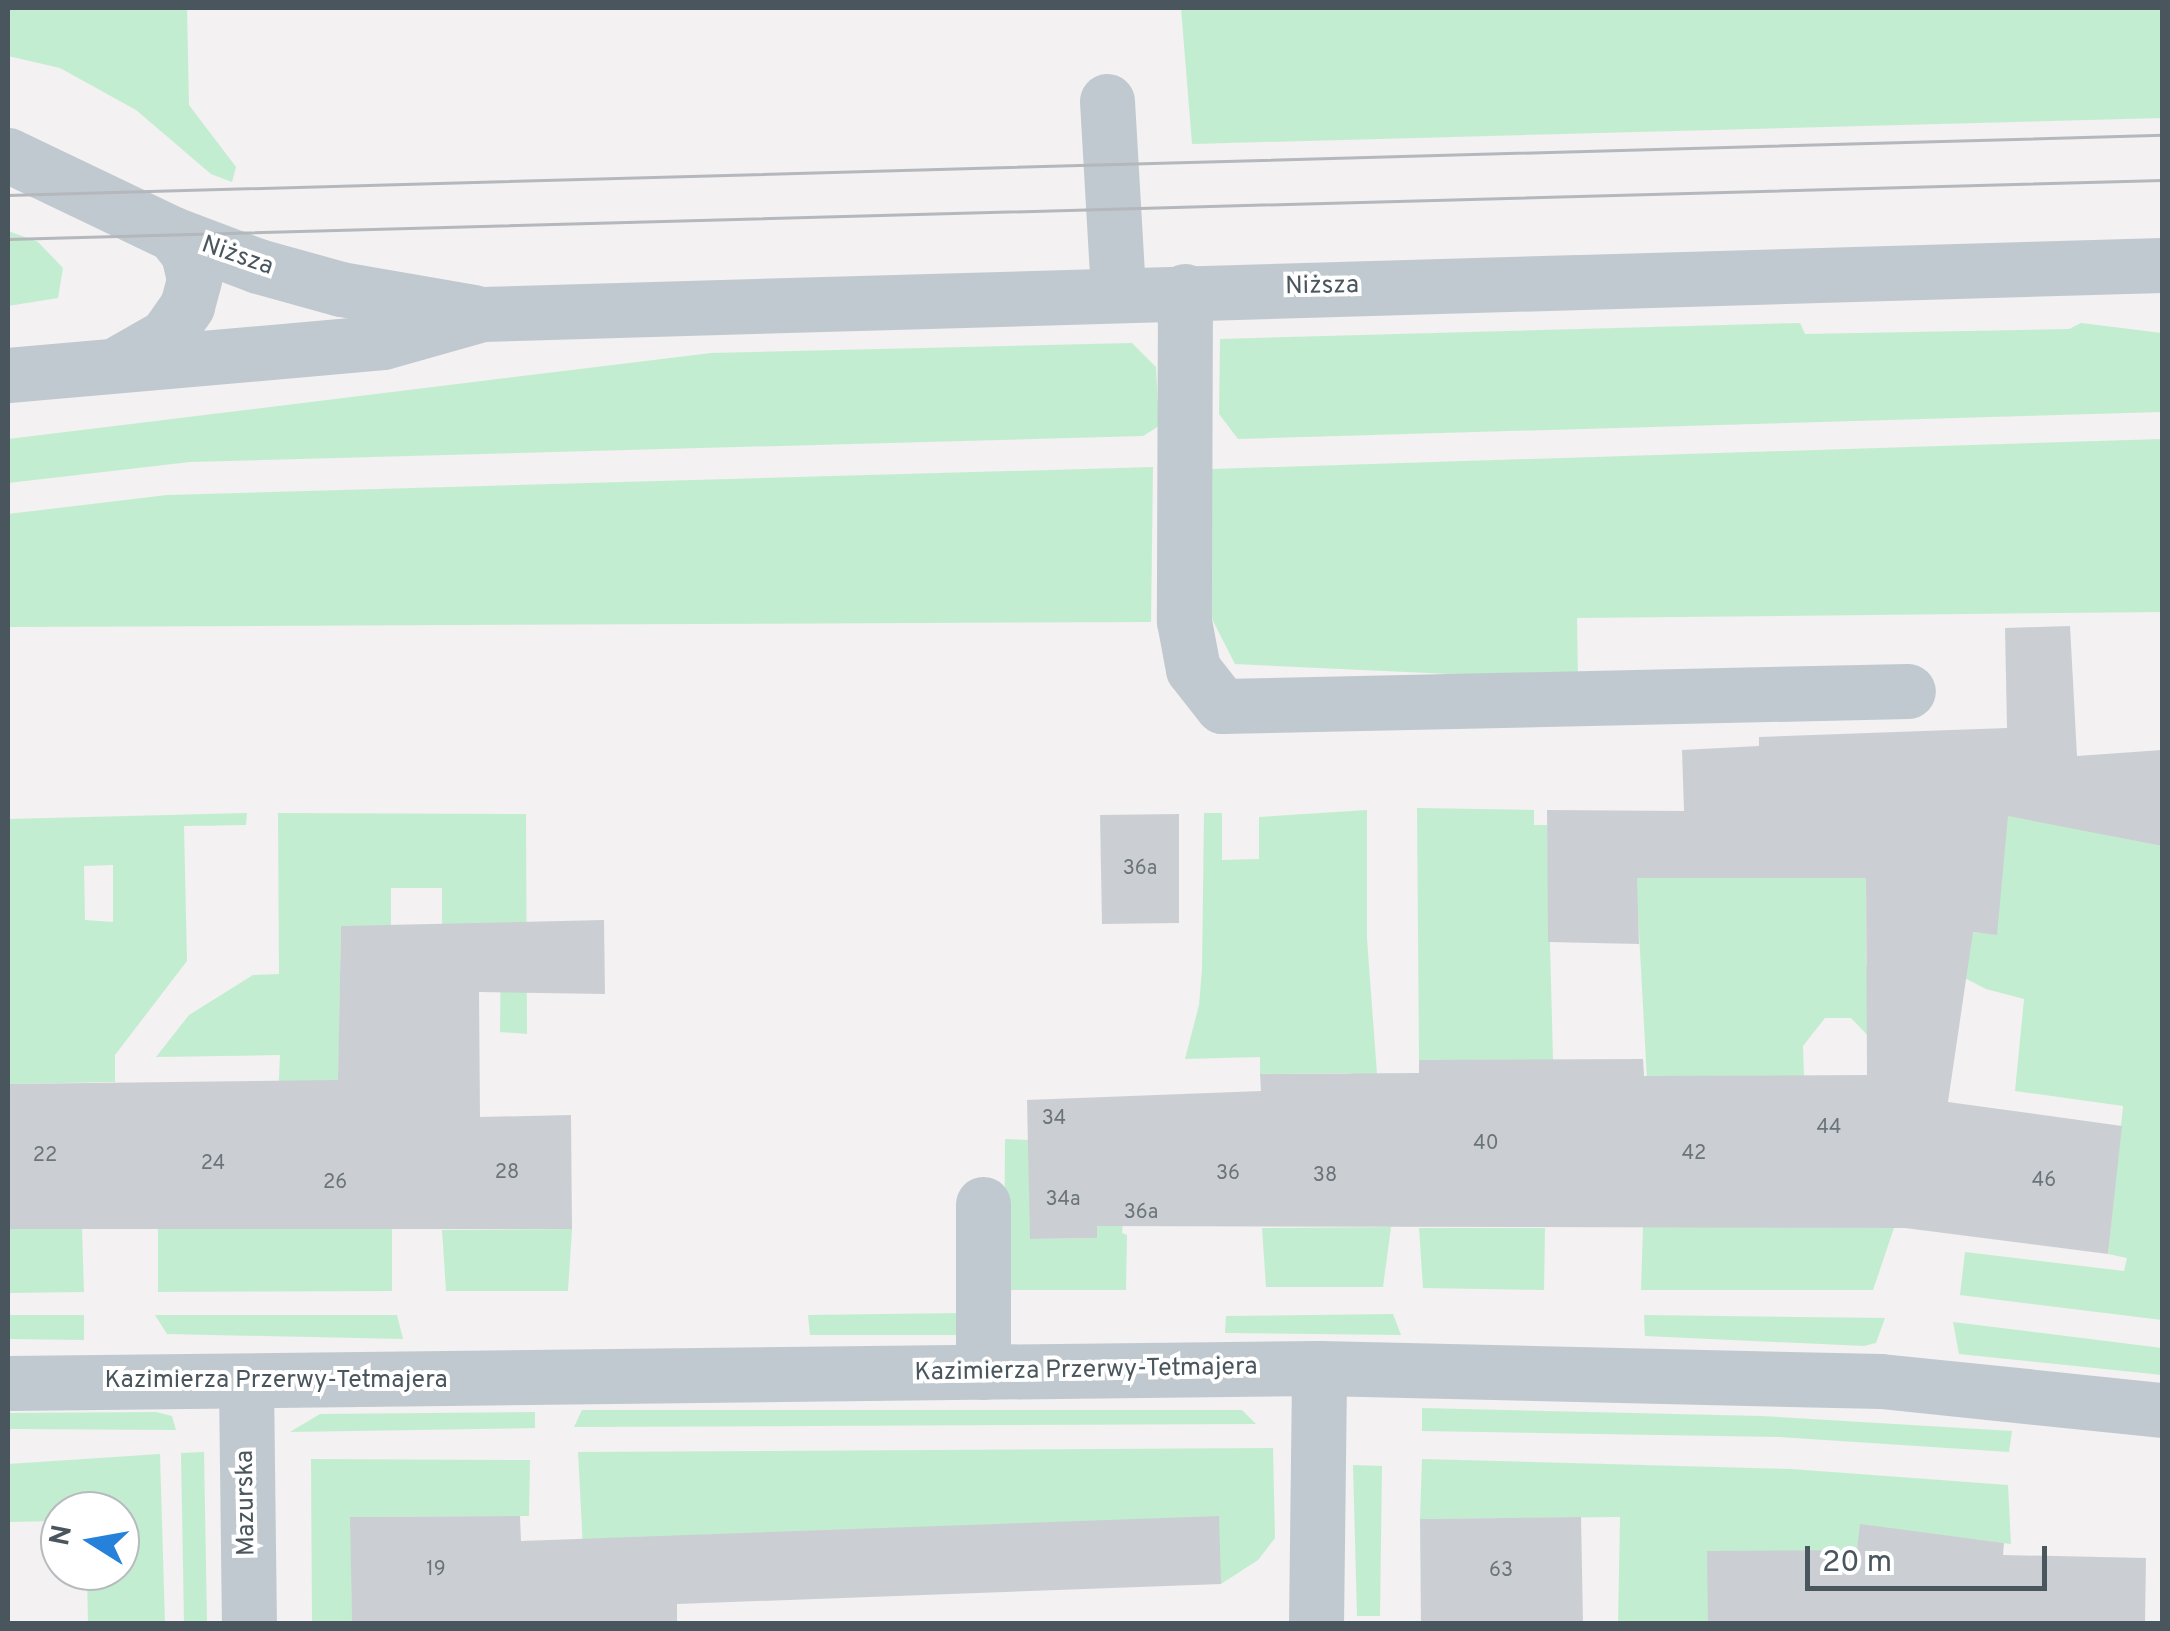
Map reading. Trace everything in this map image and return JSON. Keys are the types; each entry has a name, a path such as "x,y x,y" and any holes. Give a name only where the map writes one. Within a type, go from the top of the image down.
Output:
{"street":[{"path":"1108,101 1118,293"},
{"name":"Niższa","path":"8,155 174,234 258,266 341,289 482,314 1185,290 2162,266"},
{"path":"116,364 166,336 187,306 194,279 188,253 174,234"},
{"path":"1185,290 1184,621 1193,669 1222,706 1908,690"},
{"name":"Niższa","path":"8,375 383,342 482,314"},
{"path":"982,1204 983,1372"},
{"path":"1316,1624 1319,1368"},
{"name":"Kazimierza Przerwy-Tetmajera","path":"8,1383 1319,1368 1881,1381 2162,1410"},
{"name":"Mazurska","path":"246,1383 249,1624"}],"green space":[{"path":"8,8 187,8 189,105 236,167 232,182 211,174 136,110 60,68 8,56"},
{"path":"1181,8 2162,8 2162,118 1192,144"},
{"path":"8,231 38,242 63,268 58,298 8,306"},
{"path":"1800,323 1805,334 2069,329 2081,323 2162,333 2162,412 1238,439 1219,414 1220,339"},
{"path":"1132,343 1156,367 1159,426 1143,436 190,462 8,483 8,439 711,353"},
{"path":"2162,439 2162,612 1577,618 1578,680 1235,664 1213,621 1204,588 1212,469"},
{"path":"1153,467 1151,622 8,627 8,514 167,495"},
{"path":"1417,808 1534,810 1534,825 1547,825 1553,1060 1419,1060"},
{"path":"1972,808 2162,846 2162,1320 1960,1295 1965,1252 2124,1271 2127,1258 2108,1254 2123,1106 2015,1091 2024,999 1986,989 1955,973 1959,931 1997,934"},
{"path":"1367,810 1367,939 1378,1087 1350,1073 1260,1074 1260,1057 1185,1059 1199,1005 1202,969 1204,813 1222,813 1222,860 1259,859 1259,817"},
{"path":"1608,812 1866,878 1866,966 1881,968 1874,1042 1851,1018 1825,1018 1803,1046 1804,1076 1647,1080 1638,914"},
{"path":"247,813 246,825 184,826 187,961 115,1055 115,1082 8,1084 8,819","holes":["113,865 113,922 85,920 84,866"]},
{"path":"278,813 526,814 527,1034 500,1032 501,945 442,946 442,888 391,888 391,926 341,927 338,1100 278,1101 280,1055 156,1057 189,1015 253,975 279,974"},
{"path":"1005,1139 1031,1140 1030,1239 1097,1238 1096,1161 1123,1220 1122,1233 1127,1235 1126,1290 1004,1290"},
{"path":"1643,1226 1894,1228 1873,1290 1641,1290"},
{"path":"1391,1227 1383,1287 1266,1287 1262,1228"},
{"path":"158,1228 392,1228 392,1291 158,1292"},
{"path":"1419,1228 1545,1228 1544,1290 1423,1288"},
{"path":"8,1229 82,1229 84,1292 8,1293"},
{"path":"572,1229 568,1291 446,1291 442,1230"},
{"path":"961,1313 963,1335 810,1335 808,1315"},
{"path":"1393,1314 1401,1335 1225,1333 1226,1316"},
{"path":"8,1315 84,1315 84,1340 8,1339"},
{"path":"155,1315 397,1315 403,1339 167,1334"},
{"path":"1644,1315 1885,1318 1876,1343 1864,1346 1645,1336"},
{"path":"1953,1322 2162,1348 2162,1375 1959,1354"},
{"path":"1422,1408 1762,1416 2012,1431 2009,1452 1779,1437 1422,1431"},
{"path":"582,1410 1242,1410 1256,1424 574,1427"},
{"path":"156,1412 172,1416 176,1430 8,1429 8,1413"},
{"path":"535,1412 535,1428 290,1432 320,1414"},
{"path":"1273,1448 1275,1538 1258,1560 1221,1584 585,1587 578,1452"},
{"path":"204,1452 207,1623 184,1623 181,1453"},
{"path":"160,1454 165,1623 88,1623 87,1591 140,1591 140,1491 40,1491 40,1521 8,1522 8,1464"},
{"path":"311,1459 530,1460 529,1516 351,1517 352,1623 312,1623"},
{"path":"1422,1459 1791,1469 2008,1485 2011,1544 1861,1525 1852,1586 1785,1621 1618,1624 1620,1517 1420,1519"},
{"path":"1353,1465 1382,1466 1380,1616 1357,1616"}],"building":[{"path":"2070,626 2077,756 2162,750 2162,846 2008,816 1997,935 1973,932 1948,1102 2122,1126 2108,1254 1905,1228 1097,1226 1097,1238 1030,1239 1027,1100 1261,1091 1260,1074 1419,1073 1419,1060 1643,1059 1644,1076 1867,1075 1866,878 1637,878 1639,944 1548,942 1547,810 1684,811 1682,750 1759,746 1759,737 2007,728 2005,628"},
{"path":"1179,814 1179,923 1102,924 1100,815"},
{"path":"604,920 605,994 479,992 480,1117 571,1115 572,1229 8,1229 8,1084 338,1080 341,926"},
{"path":"520,1516 521,1541 1219,1516 1221,1584 677,1604 677,1624 352,1624 350,1517"},
{"path":"1581,1517 1583,1623 1421,1624 1420,1519"},
{"path":"1860,1524 2004,1543 2003,1555 2146,1558 2145,1624 1708,1624 1707,1551 1857,1550"}],"tram line":[{"path":"8,195 2162,135"},
{"path":"8,239 2162,180"}]}
